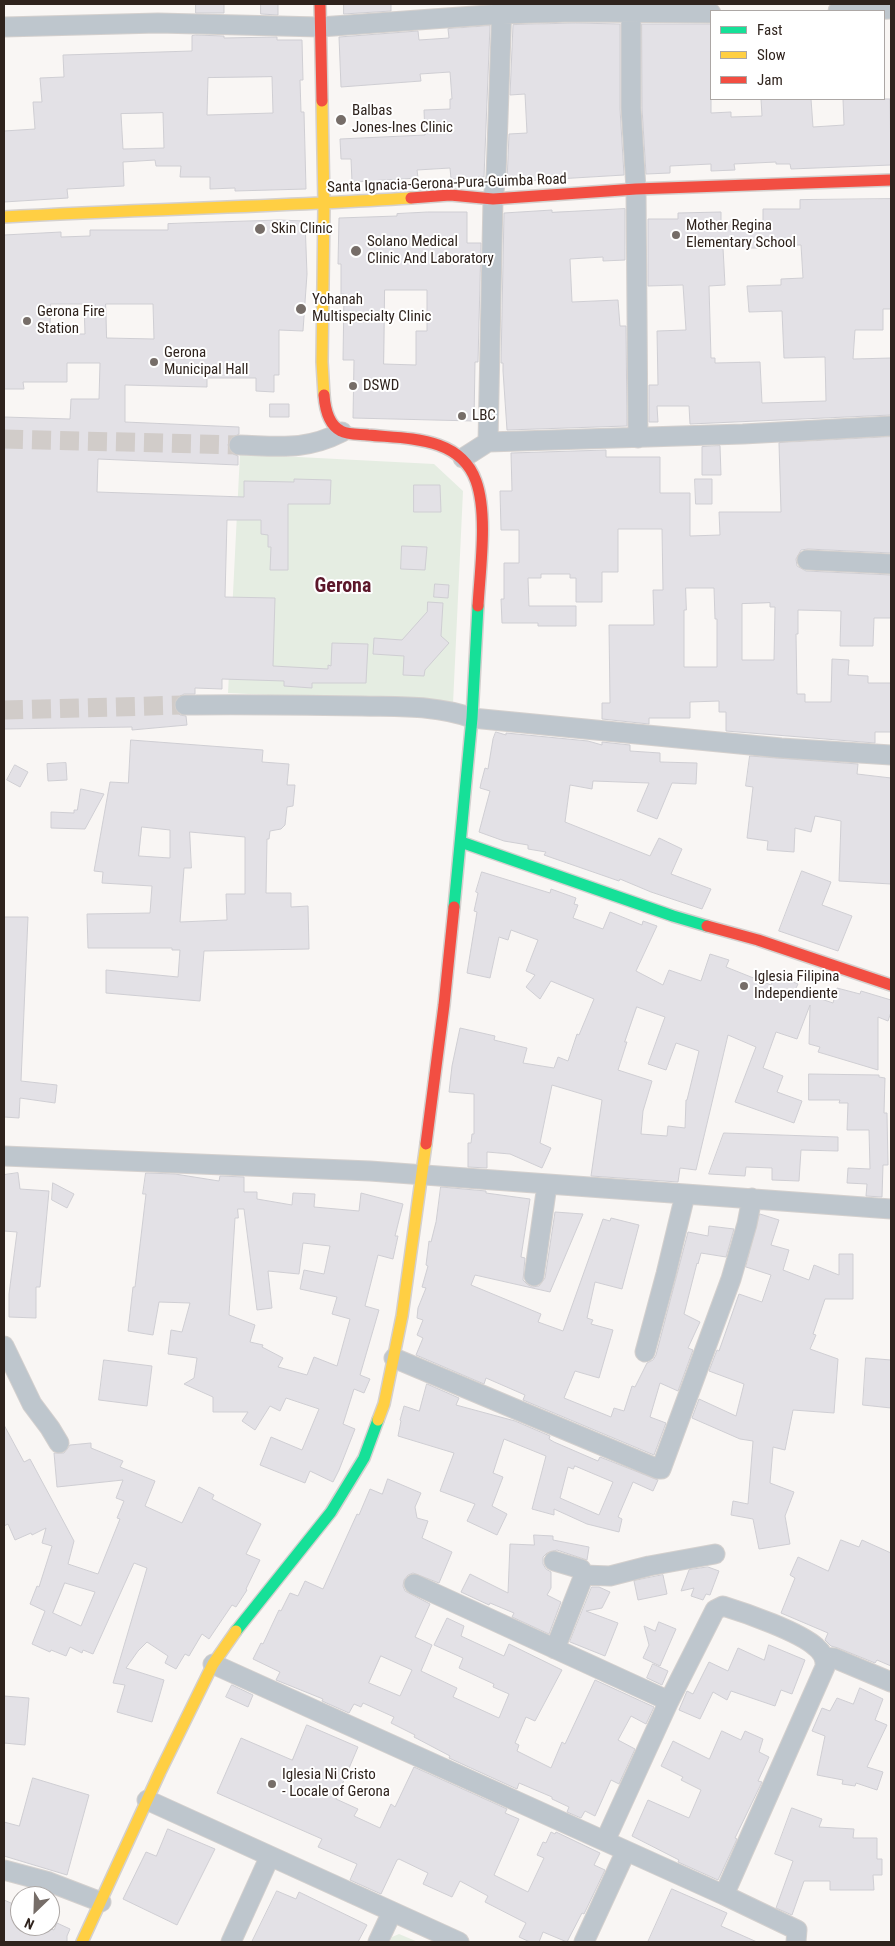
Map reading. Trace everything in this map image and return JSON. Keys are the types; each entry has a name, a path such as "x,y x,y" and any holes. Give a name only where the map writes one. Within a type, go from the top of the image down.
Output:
{"main road":[{"path":"82,1942 191,1706 213,1664 239,1627 331,1512 357,1471 384,1404 394,1358 422,1175 443,1014 472,718 482,512 477,482 472,471 463,458 442,444 430,441 342,432 329,417 323,390 324,204 320,4"},
{"name":"Santa Ignacia-Gerona-Pura-Guimba Road","path":"4,217 137,210 324,204 450,196 493,199 636,190 891,180"},
{"path":"461,842 673,916 758,940 891,985"}],"street":[{"path":"4,28 158,23 320,27 502,9 631,8 710,13"},
{"path":"631,8 631,108 636,190 638,438"},
{"path":"488,442 493,199 496,176 502,9"},
{"path":"864,10 891,9"},
{"path":"463,458 488,442 638,438 891,426"},
{"path":"239,445 303,446 323,442 342,432"},
{"path":"807,560 891,564"},
{"path":"185,705 428,708 454,712 472,718 781,748 891,755"},
{"path":"4,1156 329,1169 891,1209"},
{"path":"534,1276 547,1184"},
{"path":"645,1352 685,1195"},
{"path":"394,1358 661,1469 732,1279 752,1198"},
{"path":"4,1346 32,1404 59,1443"},
{"path":"584,1575 610,1576 648,1566 715,1554"},
{"path":"554,1561 581,1569 584,1575 555,1649"},
{"path":"414,1584 669,1701"},
{"path":"605,1841 669,1701 715,1610 724,1606 806,1639 818,1648 824,1657 826,1662 824,1672 724,1895"},
{"path":"824,1657 834,1658 891,1682"},
{"path":"213,1664 724,1895 797,1930 796,1942"},
{"path":"147,1800 459,1942"},
{"path":"584,1942 626,1851"},
{"path":"231,1942 270,1856"},
{"path":"4,1870 49,1882 101,1902"},
{"path":"378,1942 392,1912"}],"shaded area":[{"path":"240,454 434,464 463,491 453,704 228,693"},
{"path":"399,1934 418,1942 390,1942 392,1937"}],"building":[{"path":"196,4 224,4 224,13 196,13"},
{"path":"261,4 278,4 278,15 261,14"},
{"path":"344,4 391,4 391,11 344,14"},
{"path":"620,24 620,109 624,175 507,182 509,134 527,133 525,94 510,95 513,25"},
{"path":"642,24 710,24 711,113 731,112 731,117 762,116 761,100 811,100 813,127 844,125 843,100 890,99 891,165 791,169 790,164 776,164 776,162 734,164 735,170 711,171 711,164 670,166 670,173 646,174 642,108"},
{"path":"490,26 484,177 451,179 450,168 417,170 418,178 352,182 351,159 341,159 340,139 425,135 424,110 450,109 450,99 452,99 450,72 420,74 421,81 341,87 339,37 418,31 419,40 449,38 448,29"},
{"path":"192,36 224,36 224,38 277,37 277,40 302,40 303,80 300,80 301,112 304,112 306,189 235,191 235,188 210,189 210,177 180,177 181,166 156,166 155,160 123,162 124,186 67,189 68,198 4,202 4,131 35,129 33,102 42,102 40,78 64,77 63,55 192,51","holes":["272,77 273,113 207,115 208,78","163,113 164,148 123,149 121,114"]},
{"path":"891,199 891,309 883,309 883,330 855,330 853,359 891,358 891,415 690,424 689,406 657,406 658,422 649,422 649,385 658,385 657,331 686,330 683,285 648,286 648,219 678,219 678,213 721,212 721,222 763,221 763,209 800,209 800,200","holes":["759,245 801,245 803,278 781,279 781,285 747,286 749,312 782,311 784,358 825,357 826,401 762,403 760,362 715,363 715,358 711,358 709,286 725,285 723,248 759,248"]},
{"path":"625,209 625,260 603,261 603,257 570,259 572,302 618,300 620,326 626,326 627,426 507,430 503,363 501,363 504,213"},
{"path":"467,212 467,243 481,243 478,362 475,362 474,421 353,418 354,360 343,360 344,294 341,294 341,264 338,264 339,218 397,216 397,214","holes":["385,290 427,290 427,331 416,331 416,365 384,364"]},
{"path":"279,220 305,221 307,274 303,331 279,330 279,375 274,375 274,392 256,391 256,378 207,378 207,387 125,385 125,422 239,427 239,434 230,439 228,445 233,454 238,456 238,465 98,459 97,492 244,497 244,481 294,482 294,479 331,480 330,504 288,504 288,570 270,570 271,547 268,547 268,535 261,534 261,520 227,520 225,597 275,598 273,666 328,669 328,665 331,666 332,643 368,644 366,683 312,683 312,688 284,686 284,681 222,679 222,689 195,688 195,694 184,694 175,699 175,710 180,715 186,716 187,725 132,730 132,727 4,729 4,417 70,419 71,399 99,399 100,363 67,363 67,382 23,382 24,389 4,389 4,235 61,232 61,237 90,236 90,230 168,230 168,224","holes":["51,304 84,304 85,334 50,334","106,304 153,304 154,339 107,338"]},
{"path":"270,404 289,404 289,417 270,417"},
{"path":"891,437 891,553 808,549 801,550 796,559 797,566 806,571 891,575 891,618 874,618 873,646 840,646 841,611 798,610 798,634 796,634 797,694 805,694 805,702 831,702 832,659 849,660 848,675 868,676 868,683 891,683 891,732 875,732 875,743 726,731 726,712 719,712 719,701 690,702 690,718 649,718 649,724 602,719 602,703 610,703 609,625 654,625 653,590 663,590 662,529 618,529 618,572 602,572 602,602 576,602 576,578 570,578 570,574 541,574 541,578 528,578 529,606 576,606 576,626 538,626 538,623 502,623 501,599 504,599 504,563 519,563 519,530 501,530 500,491 512,491 511,453 606,450 606,457 660,457 660,493 690,493 690,536 720,535 719,512 781,512 779,443","holes":["686,588 714,588 715,619 717,619 717,667 684,667","770,603 770,607 775,607 774,660 742,660 742,604"]},
{"path":"720,446 721,475 702,475 702,447"},
{"path":"695,479 712,479 712,504 696,504"},
{"path":"414,485 440,485 441,512 414,512"},
{"path":"402,546 427,547 425,570 401,569"},
{"path":"435,584 449,585 448,598 434,597"},
{"path":"428,602 443,603 441,636 449,643 425,670 424,676 403,675 404,656 373,654 374,638 402,640 427,612"},
{"path":"496,732 506,735 506,733 588,741 602,745 602,742 630,745 630,751 660,753 660,762 697,763 696,784 672,783 657,819 637,811 649,783 593,781 592,789 570,785 565,822 650,856 659,838 682,849 671,874 711,889 702,909 651,892 620,879 619,881 544,855 546,852 528,849 528,845 504,841 479,832 490,791 480,788 485,768 488,769"},
{"path":"131,740 263,750 262,762 289,764 287,785 295,785 293,806 287,807 285,825 281,829 270,831 269,839 267,839 266,893 291,893 291,907 308,906 309,949 204,951 200,1001 106,993 106,970 178,977 180,950 172,950 172,948 88,948 87,914 150,913 152,886 102,883 103,872 94,871 110,782 128,783","holes":["142,827 170,830 170,858 139,856","190,832 245,837 245,894 226,894 227,920 180,922 184,868 191,868"]},
{"path":"750,756 858,764 857,774 891,778 891,884 839,881 841,821 815,816 811,832 795,828 794,852 767,850 768,841 747,838 753,787 746,786"},
{"path":"66,763 67,780 48,781 47,764"},
{"path":"15,765 28,772 20,787 7,780"},
{"path":"81,789 104,794 85,829 51,828 51,812 74,813 74,810 77,810"},
{"path":"802,871 831,882 822,905 852,916 838,951 779,931"},
{"path":"482,872 550,893 551,889 576,898 574,904 578,905 573,918 603,929 610,912 642,925 643,921 657,926 636,971 663,985 669,970 701,981 710,954 729,960 726,967 771,985 775,975 798,984 795,990 833,1003 837,988 860,994 861,991 891,1000 891,1012 888,1021 878,1017 878,1070 818,1052 820,1047 809,1044 810,1005 797,1039 776,1032 763,1068 783,1076 777,1092 802,1101 794,1123 735,1102 756,1047 728,1035 696,1170 680,1168 678,1182 591,1176 602,1100 552,1085 540,1143 551,1148 542,1168 510,1154 487,1152 487,1168 468,1167 468,1143 471,1143 472,1134 474,1134 474,1094 449,1092 460,1028 495,1036 494,1040 527,1048 523,1063 554,1068 558,1057 568,1061 577,1034 579,1035 594,999 551,981 540,999 526,987 535,975 526,971 538,940 511,930 508,940 499,937 490,978 467,973 477,912 474,911 478,893 476,892","holes":["637,1007 665,1017 648,1064 666,1070 676,1043 699,1051 686,1100 685,1128 668,1126 667,1136 641,1134 643,1111 652,1081 618,1070"]},
{"path":"4,917 28,917 21,1081 57,1085 55,1103 20,1098 19,1118 4,1117"},
{"path":"809,1074 879,1075 879,1077 885,1078 884,1113 887,1113 888,1165 883,1165 882,1197 866,1196 867,1184 847,1183 848,1168 870,1169 869,1130 847,1130 848,1103 839,1103 840,1100 809,1100"},
{"path":"724,1133 838,1137 838,1151 801,1150 799,1181 772,1180 772,1168 746,1167 745,1176 709,1174"},
{"path":"18,1173 20,1189 49,1191 40,1287 36,1287 36,1318 9,1317 9,1294 17,1232 4,1231 4,1175"},
{"path":"146,1173 175,1174 219,1181 220,1176 244,1177 244,1192 257,1192 257,1199 292,1205 293,1193 315,1194 314,1207 359,1211 361,1193 403,1204 395,1236 398,1236 393,1259 378,1255 365,1306 379,1310 360,1375 370,1379 364,1393 354,1389 343,1424 355,1429 333,1482 310,1471 305,1483 260,1465 271,1437 302,1450 319,1409 286,1398 280,1411 270,1406 255,1430 242,1421 248,1412 213,1412 213,1397 184,1384 194,1378 197,1358 168,1354 171,1330 182,1332 190,1303 159,1302 153,1335 128,1331 146,1194 143,1194","holes":["238,1209 244,1209 257,1310 272,1308 268,1271 299,1274 303,1243 330,1246 324,1274 304,1270 300,1289 337,1297 332,1314 350,1319 337,1366 314,1357 307,1375 278,1367 283,1358 262,1347 263,1345 250,1342 255,1325 229,1315 235,1218 238,1218"]},
{"path":"53,1183 74,1194 67,1208 52,1200"},
{"path":"441,1187 486,1191 486,1193 530,1199 521,1257 525,1258 523,1280 532,1287 539,1286 545,1278 555,1212 583,1214 550,1292 475,1275 471,1285 541,1314 538,1322 563,1331 603,1219 610,1221 611,1218 639,1225 622,1289 595,1282 587,1318 593,1320 591,1324 613,1330 599,1378 575,1371 564,1398 611,1417 614,1408 624,1411 632,1386 635,1387 647,1363 653,1360 656,1355 688,1232 708,1236 709,1226 734,1229 726,1257 701,1253 697,1263 684,1314 700,1322 688,1348 693,1350 678,1391 660,1383 650,1417 666,1423 654,1455 523,1400 525,1395 486,1378 484,1384 416,1355 423,1338 417,1335 423,1320 417,1318 418,1308 426,1288 422,1287 428,1266 426,1265 429,1241 431,1242 436,1222"},
{"path":"760,1214 779,1220 771,1245 789,1250 783,1270 809,1280 814,1265 839,1275 839,1254 853,1254 853,1299 825,1299 813,1334 816,1335 810,1349 838,1359 834,1413 793,1410 785,1450 773,1447 770,1483 794,1492 785,1516 790,1544 759,1549 753,1519 731,1515 733,1501 748,1504 753,1441 740,1439 692,1418 699,1399 736,1416 744,1384 709,1371 717,1350 719,1351 739,1294 762,1302 771,1275 746,1267"},
{"path":"866,1358 891,1360 891,1408 863,1405"},
{"path":"104,1360 152,1366 147,1406 99,1400"},
{"path":"427,1384 459,1398 456,1405 515,1421 550,1436 549,1439 554,1442 598,1461 600,1457 658,1480 653,1491 633,1482 618,1517 622,1519 619,1532 587,1524 554,1509 554,1515 532,1509 546,1456 504,1439 493,1473 503,1477 492,1506 507,1514 497,1535 467,1521 475,1504 440,1491 454,1453 398,1436 404,1406 419,1411","holes":["575,1466 613,1482 599,1515 560,1498 568,1467 573,1469"]},
{"path":"4,1425 24,1462 30,1459 74,1541 68,1564 98,1574 120,1519 117,1518 124,1501 116,1498 123,1480 57,1487 54,1453 64,1453 70,1445 91,1443 91,1448 123,1461 120,1467 155,1481 145,1506 182,1523 199,1487 214,1495 212,1499 261,1524 246,1554 260,1560 247,1590 236,1607 232,1605 209,1639 202,1634 189,1656 185,1654 176,1669 165,1663 168,1656 147,1642 126,1668 164,1680 152,1722 117,1712 125,1685 113,1683 147,1568 134,1563 93,1654 83,1650 82,1653 70,1647 66,1656 51,1650 50,1652 32,1644 45,1611 30,1604 37,1586 39,1587 52,1546 42,1543 46,1528 15,1540 8,1524 4,1526","holes":["65,1583 95,1592 81,1626 53,1613"]},
{"path":"388,1479 421,1493 415,1507 417,1518 428,1521 422,1538 452,1552 439,1583 413,1573 404,1580 403,1586 405,1591 430,1604 415,1637 432,1645 421,1671 457,1688 453,1697 499,1718 509,1694 493,1687 494,1684 459,1668 463,1658 434,1645 447,1618 464,1626 461,1636 504,1656 509,1644 562,1670 535,1721 526,1717 515,1743 519,1745 517,1751 551,1768 562,1742 565,1744 595,1680 654,1707 646,1724 631,1716 618,1740 635,1749 619,1784 611,1780 595,1816 585,1811 581,1818 567,1812 569,1807 552,1799 552,1797 519,1783 517,1789 449,1758 450,1756 391,1723 394,1717 363,1703 361,1707 354,1704 349,1713 322,1701 323,1699 276,1680 280,1672 253,1659 290,1593 298,1596 305,1581 323,1589 370,1489 382,1494","holes":["381,1656 412,1670 400,1696 369,1683"]},
{"path":"534,1535 553,1536 553,1540 589,1547 587,1560 557,1550 547,1553 543,1557 543,1564 551,1572 551,1588 547,1595 561,1602 549,1634 512,1617 514,1613 490,1603 489,1605 461,1592 470,1574 508,1593 510,1544 534,1545"},
{"path":"841,1540 859,1547 862,1540 891,1553 891,1666 877,1660 875,1663 831,1646 825,1640 828,1633 781,1613 795,1578 790,1575 798,1557 828,1571"},
{"path":"708,1567 719,1571 710,1595 706,1594 703,1600 691,1596 694,1588 681,1591 689,1570"},
{"path":"663,1575 667,1594 638,1600 634,1581"},
{"path":"592,1587 599,1587 610,1592 602,1608 586,1611 618,1623 605,1656 570,1642"},
{"path":"659,1622 676,1629 660,1666 643,1658 649,1645 644,1626 655,1631"},
{"path":"769,1645 805,1660 792,1694 781,1690 775,1706 731,1691 727,1700 713,1692 700,1719 679,1710 687,1691 693,1694 709,1662 728,1671 738,1648 764,1660"},
{"path":"653,1664 668,1671 662,1685 647,1678"},
{"path":"232,1685 253,1695 248,1707 226,1697"},
{"path":"860,1688 883,1699 875,1720 887,1725 867,1767 883,1772 877,1790 856,1783 855,1786 842,1784 843,1780 817,1775 825,1736 812,1731 822,1708 830,1711 837,1698 853,1704"},
{"path":"4,1696 29,1698 25,1745 4,1743"},
{"path":"307,1725 358,1747 336,1799 358,1809 354,1816 380,1828 391,1804 395,1807 414,1767 507,1809 505,1813 519,1819 494,1875 528,1892 544,1858 537,1855 543,1842 546,1843 551,1832 555,1834 556,1832 600,1853 594,1865 605,1870 584,1914 582,1913 567,1942 543,1932 539,1942 530,1942 519,1937 526,1923 485,1902 488,1896 460,1881 452,1897 423,1884 428,1873 399,1859 381,1894 350,1880 357,1864 318,1847 322,1839 217,1793 241,1738 292,1760"},
{"path":"722,1731 741,1740 745,1731 763,1739 759,1752 769,1757 758,1781 762,1782 735,1838 737,1839 718,1880 678,1862 679,1860 632,1836 648,1800 689,1818 701,1790 681,1780 683,1777 661,1766 673,1741 709,1759"},
{"path":"33,1778 89,1795 67,1875 4,1856 4,1822 19,1826"},
{"path":"792,1808 822,1819 819,1827 854,1829 853,1838 877,1838 877,1859 882,1859 882,1875 873,1875 874,1890 830,1890 830,1881 804,1881 792,1915 776,1908 793,1861 775,1854"},
{"path":"168,1829 215,1849 177,1925 123,1899 146,1852 156,1856"},
{"path":"672,1889 727,1913 721,1926 757,1942 648,1942"},
{"path":"277,1891 296,1899 299,1892 367,1925 358,1942 252,1942"},
{"path":"4,1900 10,1903 10,1936 60,1936 60,1924 70,1929 67,1942 4,1942"}],"tunnel":[{"path":"4,439 239,445"},
{"path":"4,710 185,705"}],"traffic: fast":[{"path":"454,907 472,718 478,606"},
{"path":"461,842 673,916 707,926"},
{"path":"236,1631 331,1512 364,1458 378,1420"}],"traffic: slow":[{"path":"322,101 324,204 322,362 324,395"},
{"path":"4,217 411,198"},
{"path":"378,1420 384,1404 402,1316 426,1144"},
{"path":"82,1942 160,1772 213,1664 236,1631"}],"traffic: jam":[{"path":"320,4 322,101"},
{"path":"411,198 450,195 493,199 636,189 891,180"},
{"path":"324,395 327,411 333,425 341,431 351,434 415,439 431,443 458,455 468,466 476,481 482,509 478,606"},
{"path":"426,1144 444,1005 454,907"},
{"path":"707,926 758,940 891,985"}],"place":[{"name":"Balbas Jones-Ines Clinic","path":"341,120"},
{"name":"Skin Clinic","path":"260,229"},
{"name":"Mother Regina Elementary School","path":"676,235"},
{"name":"Solano Medical Clinic And Laboratory","path":"356,251"},
{"name":"Yohanah Multispecialty Clinic","path":"301,309"},
{"name":"Gerona Fire Station","path":"27,321"},
{"name":"Gerona Municipal Hall","path":"154,362"},
{"name":"DSWD","path":"353,386"},
{"name":"LBC","path":"462,416"},
{"name":"Iglesia Filipina Independiente","path":"744,986"},
{"name":"Iglesia Ni Cristo - Locale of Gerona","path":"272,1784"}],"district":[{"name":"Gerona","path":"343,587"}]}
